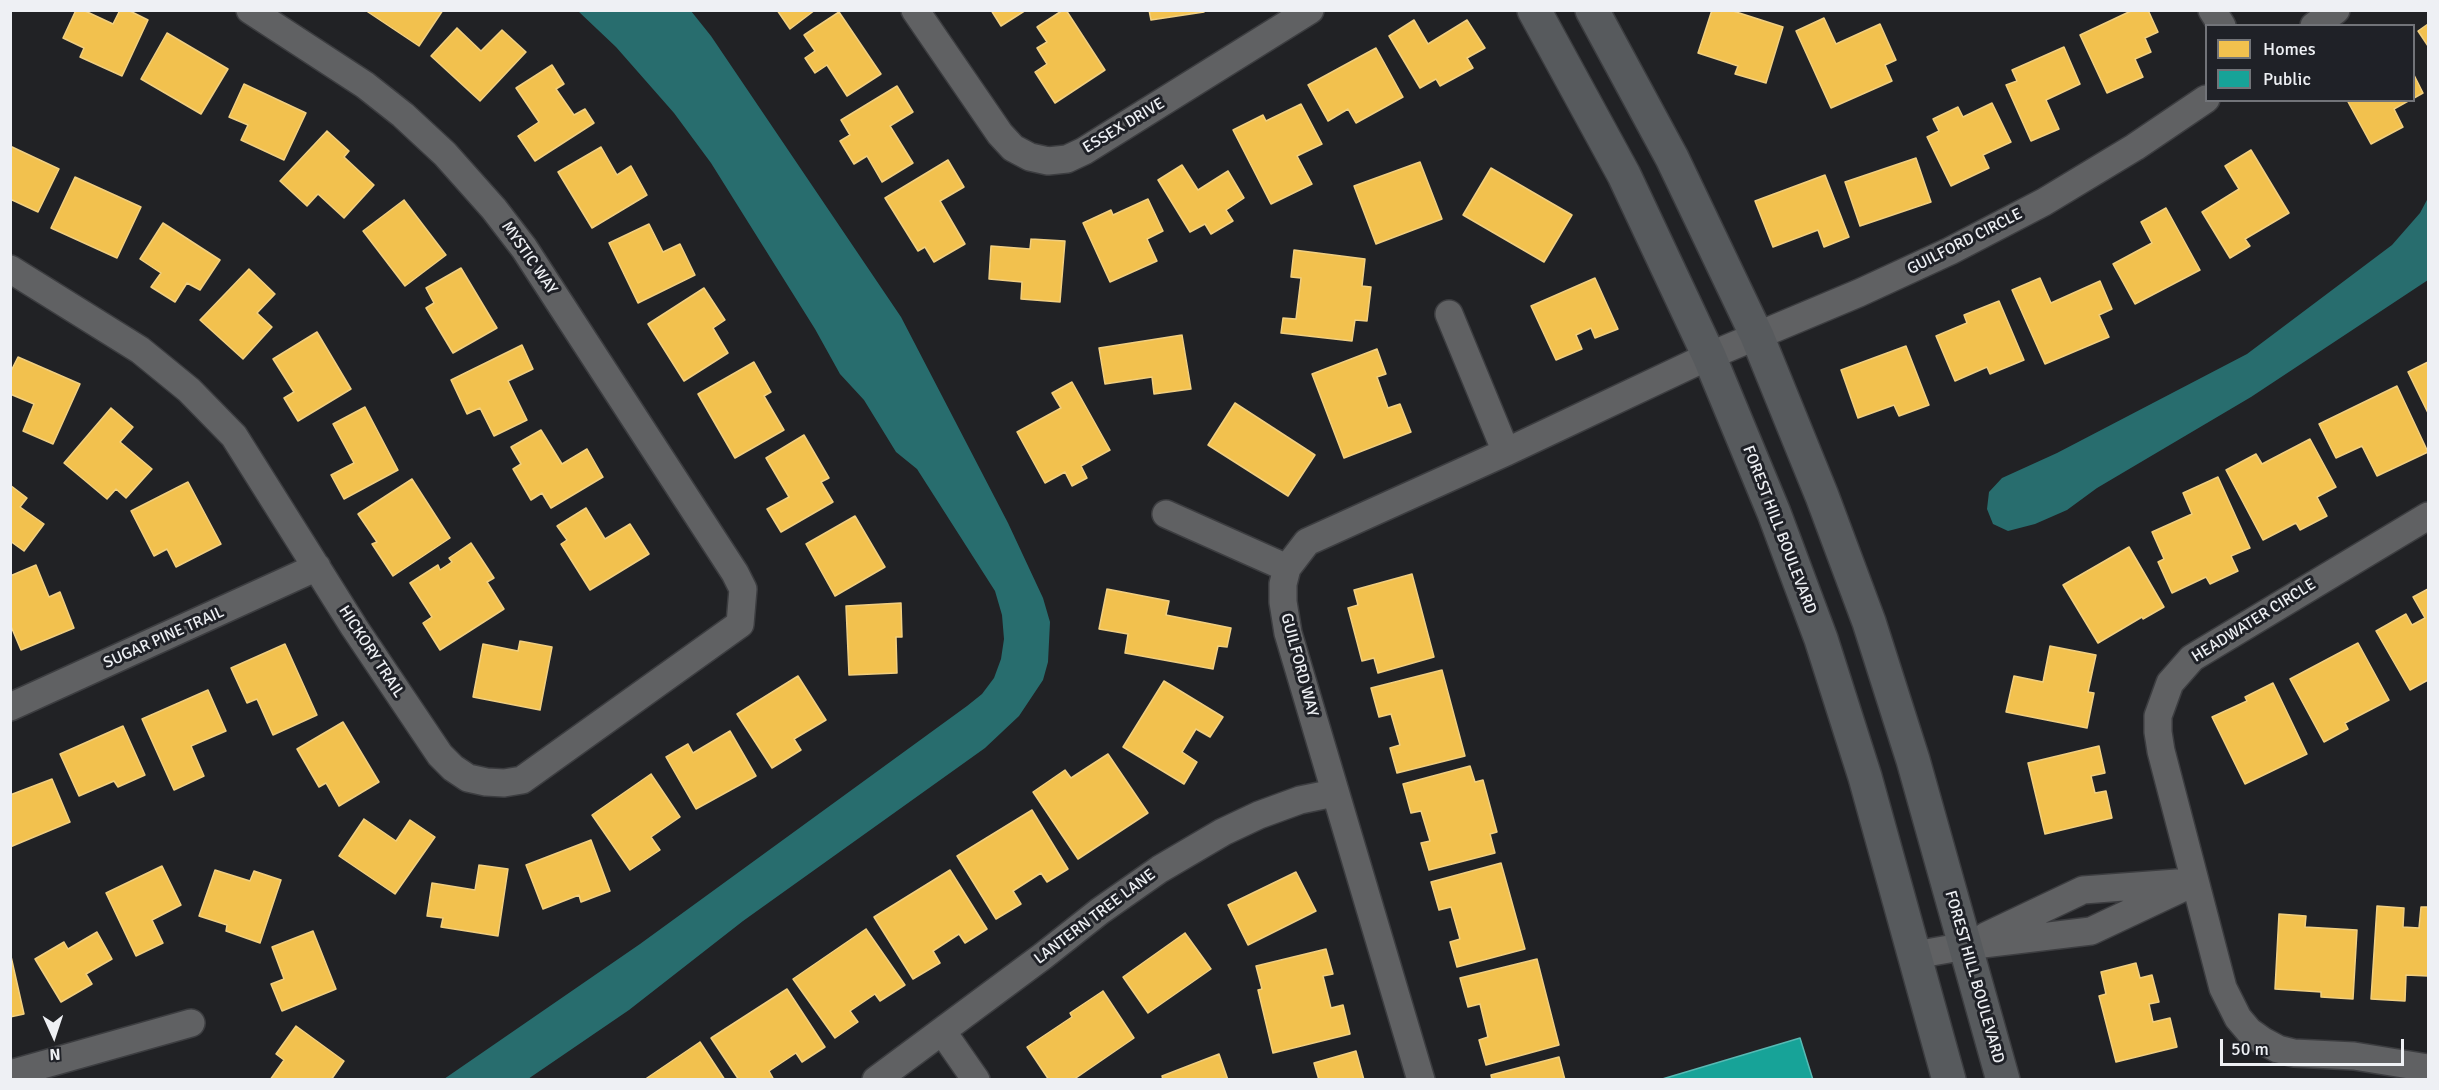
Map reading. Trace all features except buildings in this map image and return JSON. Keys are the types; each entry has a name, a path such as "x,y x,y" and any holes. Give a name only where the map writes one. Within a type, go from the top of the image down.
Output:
{"main road":[{"name":"FOREST HILL BOULEVARD","path":"1534,10 1624,175 1709,356 1774,513 1821,639 1865,777 1949,1080"},
{"name":"FOREST HILL BOULEVARD","path":"1592,10 1672,158 1757,336 1822,495 1869,621 1913,760 2003,1080"}],"street":[{"name":"MYSTIC WAY","path":"250,10 345,72 403,116 445,154 494,209 524,248 735,573"},
{"name":"ESSEX DRIVE","path":"915,10 1000,134 1013,148 1022,153 1048,160 1067,159 1084,151 1301,13"},
{"path":"2212,10 2221,24"},
{"path":"2317,24 2336,10"},
{"name":"GUILFORD CIRCLE","path":"1709,356 1930,261 2044,202 2135,147 2205,100"},
{"name":"HICKORY TRAIL","path":"10,269 140,351 189,390 234,436 354,627 440,755 468,778 504,783 522,780 740,624 743,589 735,573"},
{"path":"1449,314 1506,452"},
{"name":"GUILFORD WAY","path":"1421,1080 1288,633 1282,602 1287,568 1306,542 1506,452 1709,356"},
{"path":"1166,514 1287,568"},
{"name":"HEADWATER CIRCLE","path":"2428,516 2192,658 2170,683 2158,716 2161,752 2223,988 2233,1011 2249,1031 2278,1049 2294,1053 2354,1056 2428,1068"},
{"name":"SUGAR PINE TRAIL","path":"10,707 317,567"},
{"name":"LANTERN TREE LANE","path":"876,1080 1043,956 1100,910 1160,869 1223,832 1259,815 1300,800 1334,793"},
{"path":"1966,946 2083,890 2195,882"},
{"path":"1915,955 1966,946 2091,931 2195,882"},
{"path":"13,1076 191,1023"},
{"path":"942,1031 976,1080"}],"water":[{"path":"578,11 691,11 711,36 901,317 1008,523 1043,598 1050,622 1048,662 1043,680 1019,716 985,748 743,921 629,1010 528,1079 444,1079 640,944 967,706 982,694 994,678 1001,659 1004,639 1002,615 995,591 917,469 896,452 864,400 840,374 815,329 711,163 674,113 616,47"},
{"path":"2428,198 2428,280 2251,397 2097,488 2067,510 2035,524 2008,531 1993,524 1987,509 1989,492 2002,478 2057,453 2247,354 2392,245 2420,213"}]}
